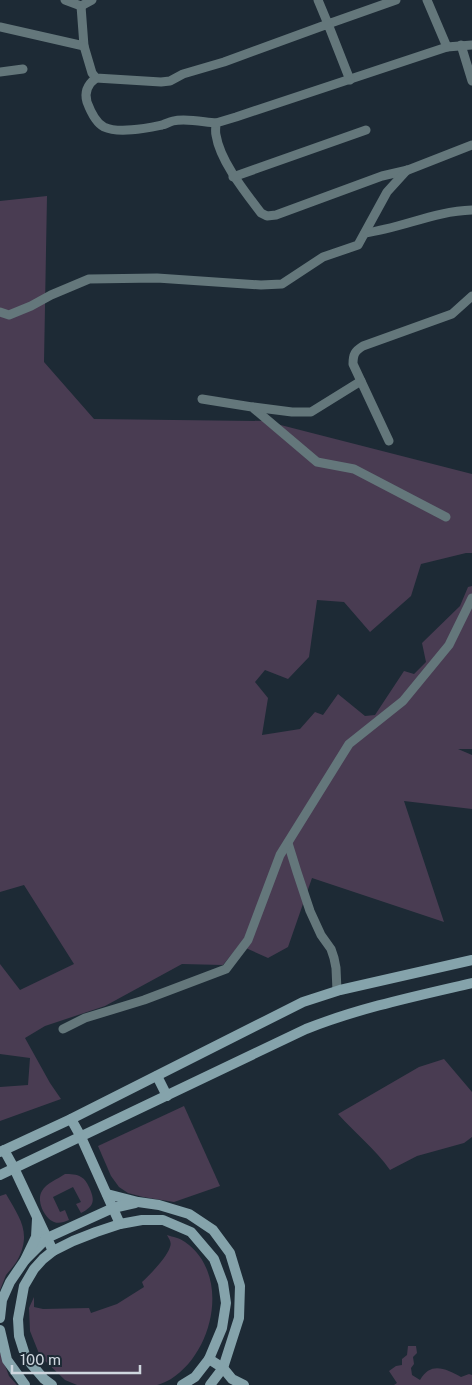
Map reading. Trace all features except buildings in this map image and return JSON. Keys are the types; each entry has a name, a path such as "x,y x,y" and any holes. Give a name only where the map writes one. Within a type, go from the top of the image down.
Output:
{"main road":[{"path":"53,1252 14,1168 2,1151 157,1076 303,1002 337,991 472,960"},
{"path":"0,1175 306,1029 363,1009 472,983"},
{"path":"157,1076 167,1096"},
{"path":"71,1118 120,1224"},
{"path":"107,1194 189,1214 213,1230 230,1253 240,1286 239,1318 223,1368 213,1385 195,1377"},
{"path":"25,1260 47,1238 113,1208 138,1202"},
{"path":"0,1318 2,1300 10,1282 25,1260 36,1237 37,1218"},
{"path":"52,1385 44,1379 26,1358 19,1336 18,1319 24,1286 43,1259 53,1252 73,1241 120,1224 142,1220 163,1220 191,1232 214,1259 223,1283 226,1304 222,1328 209,1359 195,1377 182,1385"},
{"path":"0,1330 7,1360 25,1385"},
{"path":"209,1359 223,1368 232,1379 244,1385"}],"street":[{"path":"65,0 81,6 92,0"},
{"path":"318,0 350,80"},
{"path":"396,0 224,62 184,74 170,81 96,78 90,83 86,92 87,101 92,114 98,122 104,127 115,130 137,129 182,120 216,123 447,47 472,45"},
{"path":"427,0 447,47"},
{"path":"81,6 84,46 92,73 96,78"},
{"path":"0,27 84,46"},
{"path":"461,45 472,81"},
{"path":"0,72 23,69"},
{"path":"216,123 216,135 222,154 234,176 261,213 267,216 382,176 408,170 472,145"},
{"path":"234,176 366,130"},
{"path":"0,312 9,315 88,279 157,278 261,285 282,284 322,257 358,245 387,192 408,170"},
{"path":"365,233 383,230 435,215 472,210"},
{"path":"389,441 352,364 356,350 452,314 472,296"},
{"path":"202,399 292,412 312,412 361,381"},
{"path":"252,407 317,462 354,469 446,518"},
{"path":"63,1029 85,1018 144,1000 226,969 248,940 280,855 349,744 403,701 449,645 472,598"},
{"path":"288,842 310,911 334,958 337,991"}],"shaded area":[{"path":"47,196 44,362 94,419 265,421 472,474 472,553 421,564 411,596 370,632 344,602 317,600 309,657 288,679 265,670 255,682 268,698 262,735 300,729 315,712 323,715 338,694 365,716 375,715 404,671 414,674 426,662 422,643 460,606 468,587 472,586 472,749 458,749 472,755 472,809 404,801 444,922 312,878 288,947 268,958 239,945 223,965 182,964 105,1006 45,1026 25,1038 61,1099 0,1121 0,1087 28,1085 30,1058 0,1054 0,964 20,990 74,964 24,885 0,892 0,201"},
{"path":"444,1059 472,1092 472,1137 464,1143 417,1156 390,1170 338,1114 419,1067"},
{"path":"184,1106 220,1186 174,1202 128,1193 119,1187 111,1176 98,1146"},
{"path":"65,1174 79,1176 84,1179 93,1199 89,1208 81,1213 76,1204 81,1202 73,1187 53,1197 60,1212 65,1210 69,1220 56,1223 50,1220 44,1213 40,1195 46,1186"},
{"path":"6,1194 22,1225 24,1241 18,1259 6,1275 0,1290 0,1196"},
{"path":"167,1235 185,1242 199,1256 208,1273 212,1292 211,1312 206,1332 198,1351 186,1367 171,1379 157,1385 77,1385 65,1380 40,1356 30,1331 29,1308 34,1297 34,1307 43,1309 89,1308 91,1313 117,1304 144,1287 142,1282 158,1266 170,1247 171,1244"},
{"path":"408,1346 416,1346 417,1353 413,1357 414,1364 411,1368 412,1375 420,1380 429,1370 439,1368 461,1377 469,1374 472,1375 472,1385 394,1385 397,1383 389,1371 396,1366 402,1365 402,1359 407,1355"},
{"path":"0,1352 9,1376 17,1385 0,1385"}]}
